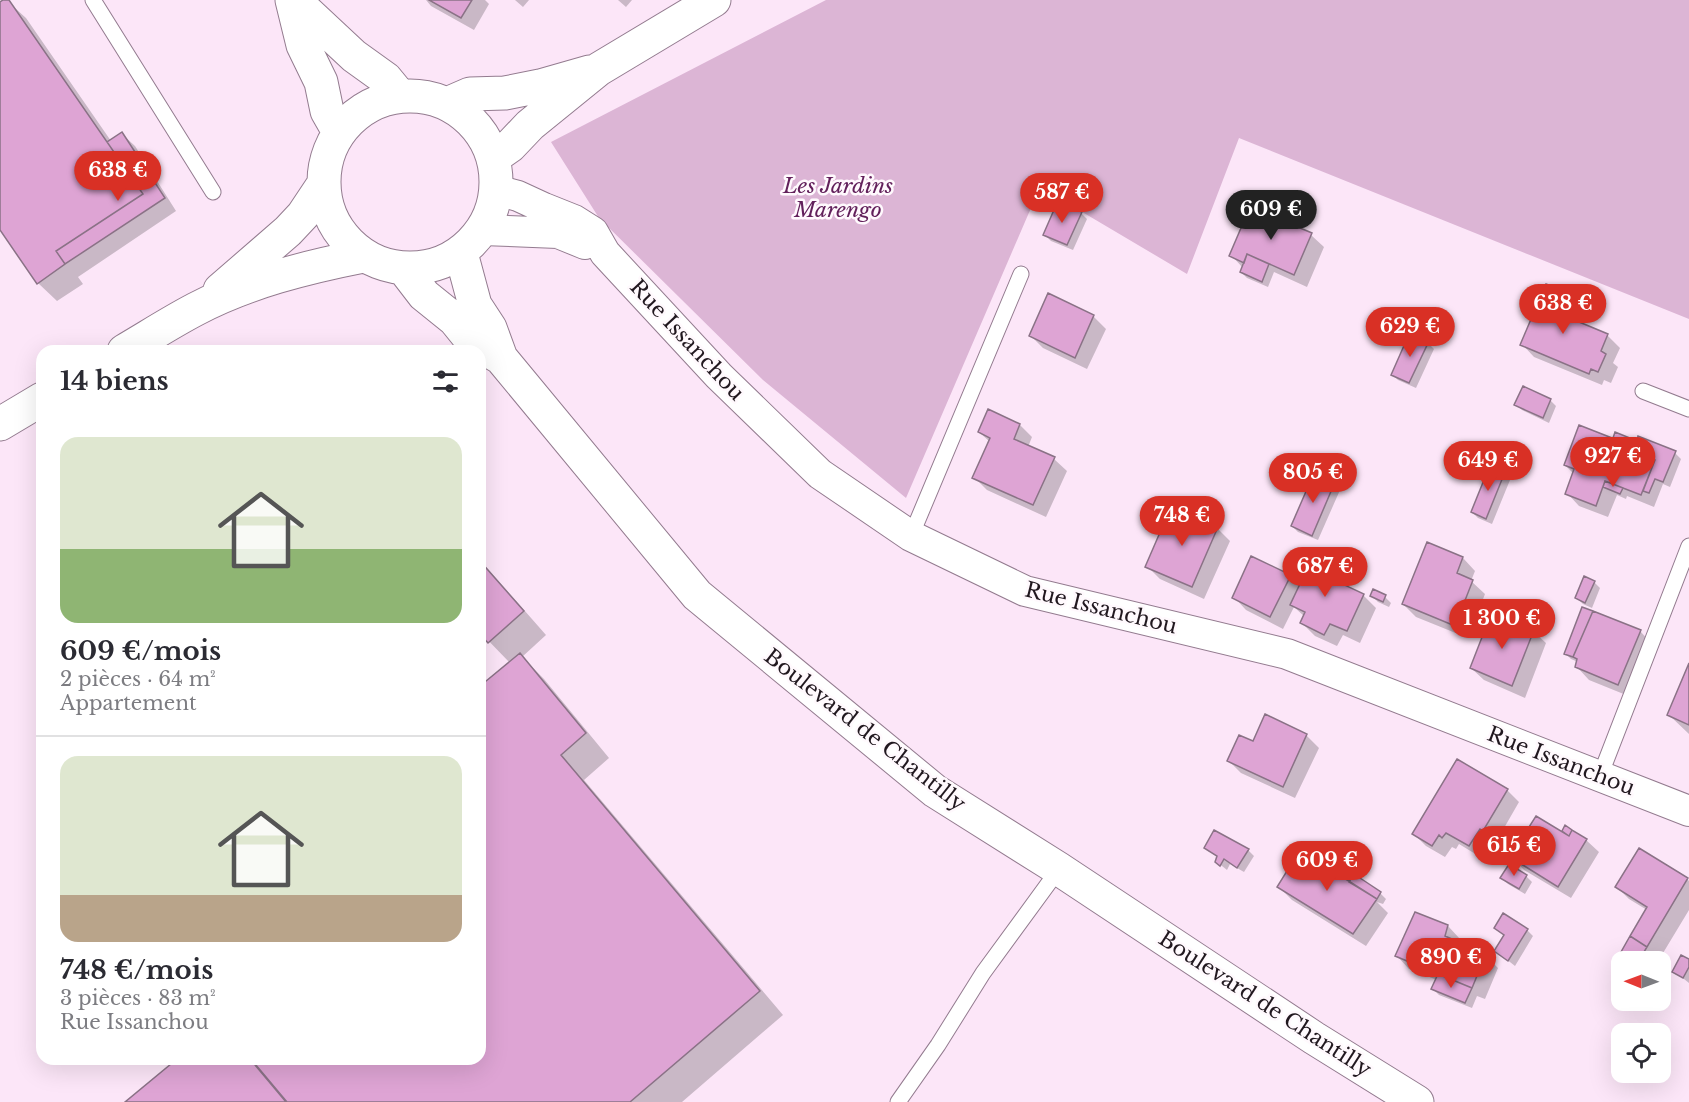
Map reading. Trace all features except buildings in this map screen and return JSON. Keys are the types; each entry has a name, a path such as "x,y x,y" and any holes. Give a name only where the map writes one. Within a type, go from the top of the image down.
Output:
{"street":[{"path":"293,0 354,56 386,79 400,96"},
{"path":"293,0 303,45 321,82 327,111 339,132"},
{"path":"493,158 599,69 714,0"},
{"path":"447,104 470,94 505,93 540,86 599,69"},
{"path":"400,96 430,98 447,104 462,113 488,146 493,158 496,190 492,208 472,241 435,266 404,269 363,256 352,247 333,224 324,198 326,158 339,132 348,121 380,101 400,96"},
{"path":"197,308 288,231 303,215 323,185"},
{"name":"Rue Issanchou","path":"496,190 518,196 574,220 594,232 605,253 719,376 820,474 911,536 1025,591 1287,654 1689,811"},
{"path":"472,241 558,233 605,253"},
{"name":"Boulevard de Chantilly","path":"472,241 475,305 490,328 501,358 697,595 934,791 1059,869 1314,1038 1417,1102"},
{"path":"134,345 197,308 254,284 363,256"},
{"name":"Boulevard de Chantilly","path":"404,269 424,295 455,320 472,341 479,345"},
{"name":"Boulevard de Chantilly","path":"486,349 501,358"},
{"path":"0,424 36,403"}],"lane":[{"path":"93,0 213,192"},
{"path":"911,536 1021,274"},
{"path":"1643,391 1689,409"},
{"path":"1600,776 1689,546"},
{"path":"898,1102 938,1045 983,973 1059,869"}],"green space":[{"name":"Les Jardins Marengo","path":"826,0 1689,0 1689,319 1239,138 1187,274 1040,187 906,498 763,380 599,218 551,142"}]}
